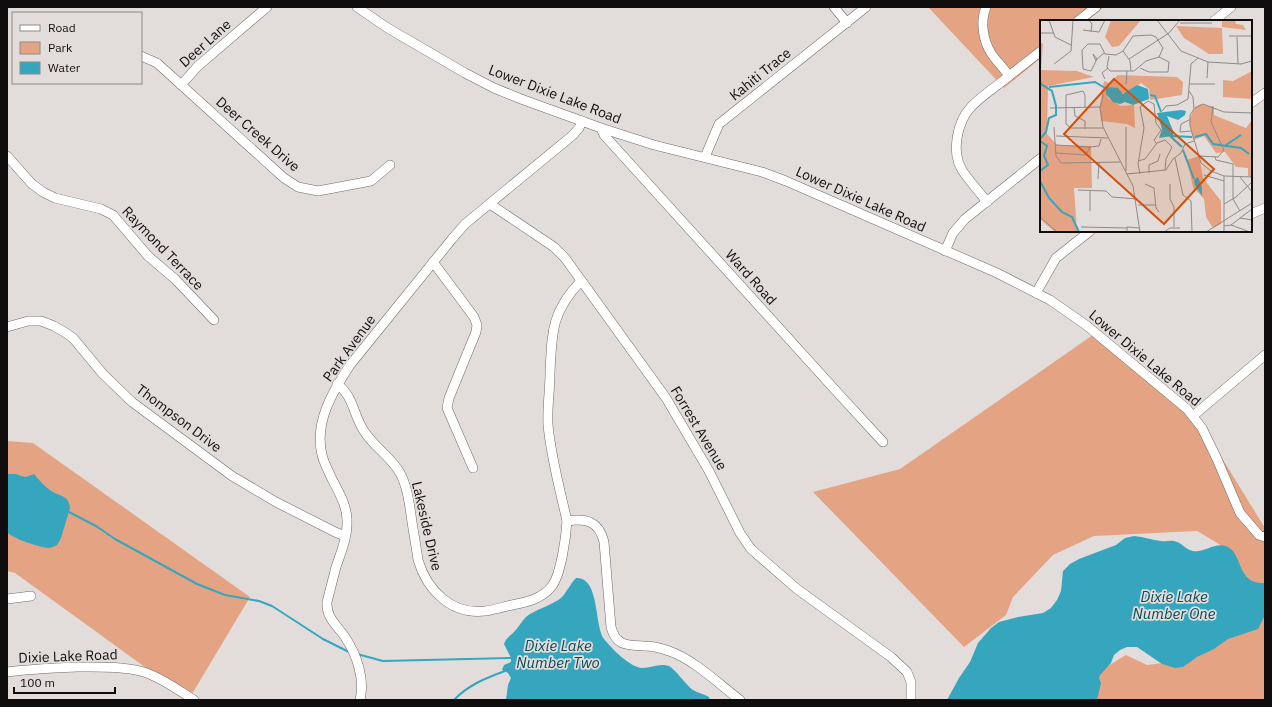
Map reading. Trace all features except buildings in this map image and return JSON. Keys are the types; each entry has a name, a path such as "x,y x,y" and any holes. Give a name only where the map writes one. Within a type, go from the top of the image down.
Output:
{"street":[{"name":"Deer Lane","path":"181,85 198,66 267,7"},
{"name":"Lower Dixie Lake Road","path":"357,7 386,27 465,73 494,88 601,128 654,145 768,174 996,272 1050,300 1086,325 1187,410 1202,428 1240,513 1248,524 1260,535 1265,537"},
{"path":"834,7 847,23"},
{"name":"Kahiti Trace","path":"704,158 720,124 866,7"},
{"path":"986,7 984,11 983,25 984,39 992,54 1009,76"},
{"path":"1079,20 1096,7"},
{"path":"1215,20 1231,7"},
{"path":"987,202 962,170 957,156 956,142 959,127 970,108 1040,51"},
{"name":"Deer Creek Drive","path":"142,56 157,63 284,178 298,187 318,191 371,180 390,165"},
{"path":"1252,102 1265,93"},
{"name":"Park Avenue","path":"360,700 362,686 355,655 345,637 329,617 327,609 327,602 348,520 346,508 325,464 322,454 320,429 323,417 337,384 350,365 465,224 573,134 579,128 582,121"},
{"name":"Ward Road","path":"601,128 604,135 831,387 883,442"},
{"name":"Raymond Terrace","path":"7,156 32,184 43,192 55,198 102,209 113,215 148,256 174,279 214,320"},
{"path":"945,251 953,233 965,219 1040,159"},
{"name":"Forrest Avenue","path":"490,204 554,247 565,258 670,405 709,471 740,533 752,549 797,589 891,657 907,672 911,682 911,700"},
{"path":"1252,214 1265,208"},
{"path":"1036,293 1056,258 1089,232"},
{"path":"433,262 477,324 476,332 449,398 448,408 473,468"},
{"name":"Lakeside Drive","path":"337,384 348,394 364,432 390,459 400,474 407,492 421,571 432,589 448,603 465,610 475,612 529,601 542,596 552,586 558,574 567,530 567,521 552,451 548,424 552,338 555,322 561,306 570,292 581,281"},
{"name":"Thompson Drive","path":"7,327 28,321 41,321 66,333 73,338 102,374 132,402 232,476 276,502 345,536"},
{"path":"1192,416 1265,355"},
{"path":"567,521 580,519 588,521 597,526 602,534 604,542 611,627 617,639 627,645 658,648 670,651 683,657 740,700"},
{"path":"7,599 32,596"},
{"name":"Dixie Lake Road","path":"7,672 106,666 130,669 161,679 193,700"}],"green space":[{"path":"928,7 1104,7 1088,20 1040,20 1040,59 1004,88"},
{"path":"1100,330 1199,421 1265,528 1265,700 1088,700 1090,687 1103,669 1126,655 1147,665 1178,661 1224,547 1197,531 1094,536 1053,555 1013,597 1006,615 964,647 813,492 900,469"},
{"path":"7,441 33,443 250,597 189,699 15,573 7,571"}],"water":[{"path":"7,474 16,474 26,477 34,474 53,492 68,500 70,508 61,538 57,545 48,548 39,546 20,540 7,532"},
{"name":"Dixie Lake Number One","path":"1134,536 1163,541 1174,541 1193,551 1219,545 1228,547 1233,551 1245,575 1256,582 1265,583 1265,615 1258,629 1228,639 1183,667 1175,668 1162,664 1137,647 1127,647 1120,650 1114,655 1111,663 1100,675 1099,678 1101,683 1097,700 947,700 970,662 978,643 991,628 999,622 1043,613 1051,608 1061,591 1063,571 1070,564 1116,545 1125,538"},
{"name":"Dixie Lake Number Two","path":"576,578 584,580 589,585 593,593 601,632 604,639 616,652 632,665 637,667 646,668 662,665 669,666 690,688 709,697 710,700 506,700 508,685 511,678 508,673 502,670 504,665 511,662 511,658 504,644 506,640 528,616 561,598"}],"waterway":[{"path":"69,512 197,584 225,595 259,601 272,606 323,639 349,652"},
{"path":"357,654 383,661 511,658"},
{"path":"454,700 471,686 505,671"}]}
